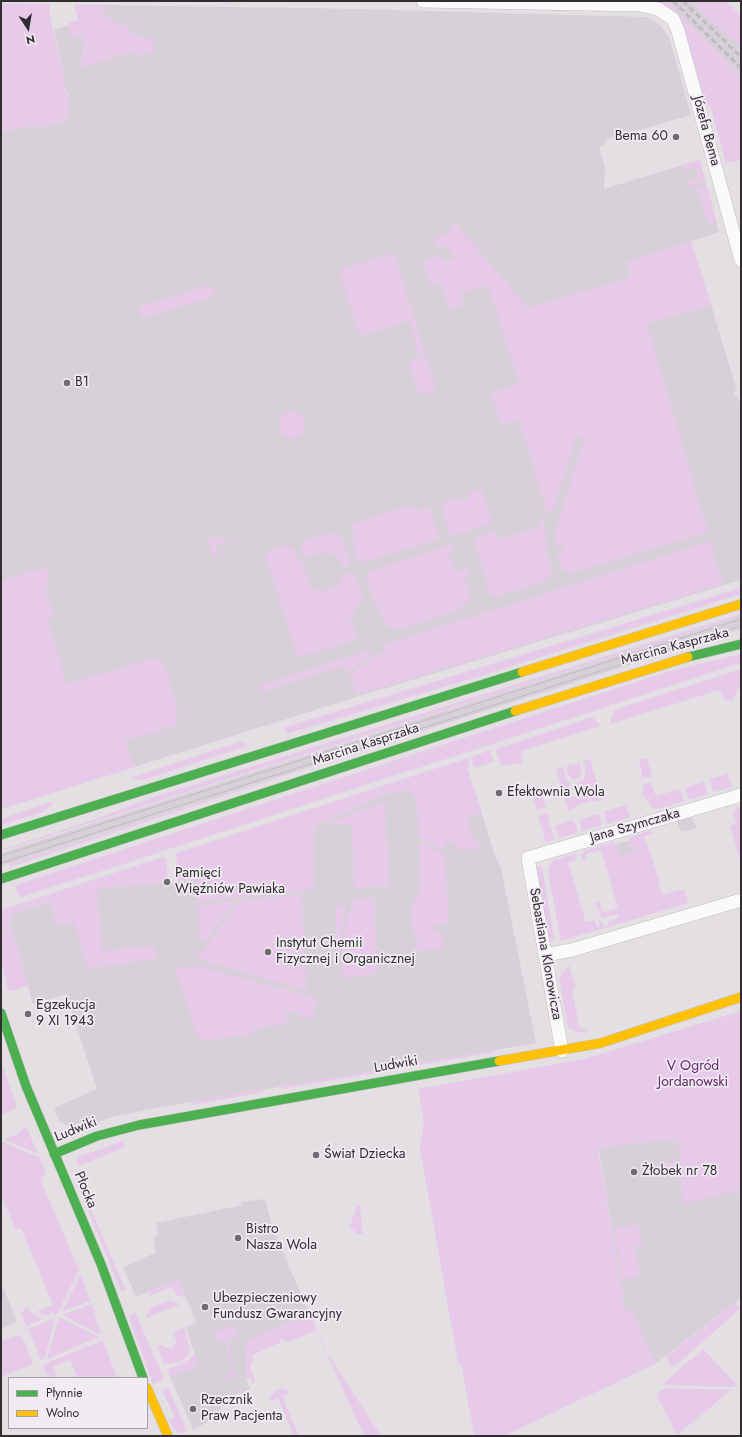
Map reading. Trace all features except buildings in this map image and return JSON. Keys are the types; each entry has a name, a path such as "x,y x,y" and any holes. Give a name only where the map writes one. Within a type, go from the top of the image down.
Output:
{"main road":[{"name":"Marcina Kasprzaka","path":"1,835 741,604"},
{"name":"Marcina Kasprzaka","path":"1,879 617,678 672,661 741,644"},
{"name":"Ludwiki","path":"54,1154 97,1136 139,1125 601,1043 741,997"},
{"name":"Płocka","path":"1,1013 26,1086 101,1264 143,1377"},
{"path":"148,1390 168,1436"}],"street":[{"name":"Józefa Bema","path":"423,1 640,5 658,9 673,20 678,31 741,260"},
{"name":"Jana Szymczaka","path":"528,858 741,795"},
{"name":"Sebastiana Klonowicza","path":"528,858 562,1051"},
{"path":"545,955 572,950 741,900"}],"shaded area":[{"path":"667,1 691,1 741,48 741,76"},
{"path":"102,5 358,9 646,17 661,26 669,37 691,115 605,140 605,144 599,146 605,167 604,189 699,160 719,232 627,262 647,323 711,304 737,391 733,392 735,396 737,395 741,407 741,580 356,697 1,809 1,133 25,126 43,127 65,121 68,94 64,88 64,73 54,29 68,26 69,23 81,34 84,44 81,66 135,51 149,40 145,37 135,35 124,25 118,25 103,12"},
{"path":"741,616 741,629 1,866 1,853"},
{"name":"Instytut Chemii Fizycznej i Organicznej","path":"468,770 495,856 501,868 536,1043 162,1107 112,1117 76,1130 59,1121 54,1108 97,1089 66,994 33,1004 9,919 14,913 164,865 165,882 193,880 384,795"},
{"path":"692,817 696,828 681,832 677,821"},
{"path":"630,840 634,852 619,857 615,845"},
{"path":"676,1119 681,1162 665,1164 680,1174 737,1190 741,1198 741,1298 655,1364 632,1311 625,1311 598,1143"},
{"path":"265,1199 273,1230 310,1314 247,1341 246,1379 250,1389 240,1394 225,1396 219,1412 212,1420 193,1429 170,1377 198,1365 186,1327 196,1322 188,1302 178,1280 136,1297 123,1267 155,1253 154,1237 158,1234 156,1223 242,1205 241,1202"},
{"path":"1,1282 17,1322 1,1329"}],"green space":[{"path":"656,1 667,1 741,76 741,160 726,163 710,105 706,106 683,24 673,11"},
{"path":"691,1 726,1 741,16 741,48"},
{"path":"1,3 50,4 50,17 64,73 64,88 69,100 68,115 65,121 43,127 25,126 1,133"},
{"path":"74,5 102,5 103,12 118,25 124,25 135,35 145,37 152,41 156,51 137,55 135,51 81,67 84,44 81,34 71,37 68,26 69,23 78,20"},
{"path":"699,160 706,181 689,186 688,182 699,179 696,167 686,170 681,166"},
{"path":"707,186 717,223 711,224 707,221 697,189"},
{"path":"454,222 528,308 626,279 632,275 627,262 691,241 711,304 647,324 708,532 569,574 561,569 557,554 564,552 563,545 556,547 555,531 585,437 577,435 553,510 547,512 519,419 501,425 491,393 519,383 488,285 461,293 464,305 449,310 441,283 431,286 423,260 438,257 443,258 445,262 454,259 452,253 446,247 436,245 434,239 452,231 451,225"},
{"path":"391,254 395,256 426,356 419,354 410,321 360,336 339,270"},
{"path":"207,286 213,288 214,295 211,297 145,318 141,317 139,313 140,307 145,305"},
{"path":"420,357 427,360 435,386 432,392 425,394 417,390 409,366 411,360"},
{"path":"292,412 301,416 305,425 301,434 292,438 283,434 279,425 283,416"},
{"path":"482,489 493,523 453,536 449,534 441,503 456,498 460,501 468,499 469,493"},
{"path":"404,507 418,510 429,507 439,537 436,540 368,561 363,562 357,558 351,539 355,538 351,524"},
{"path":"540,519 543,520 545,525 546,547 553,572 552,575 545,581 493,596 490,593 474,538 494,531 496,532 498,539 542,526"},
{"path":"325,534 336,534 342,538 350,562 348,565 343,567 340,560 327,552 319,553 308,558 302,552 302,546 305,541"},
{"path":"210,538 233,538 215,547 218,556 215,557 208,540"},
{"path":"710,541 723,584 357,695 350,675 372,657 385,651 383,645"},
{"path":"452,544 453,550 448,552 454,572 471,567 469,574 464,576 470,597 466,603 457,611 402,628 388,628 367,584 367,572"},
{"path":"286,545 295,551 297,557 302,562 309,583 314,589 322,591 336,587 341,581 343,574 351,574 355,577 363,596 361,602 354,608 355,614 350,616 358,640 297,657 265,553"},
{"path":"49,566 46,593 54,616 47,619 67,684 151,659 160,660 165,667 177,706 176,725 125,741 135,767 1,809 1,581"},
{"path":"741,588 741,594 487,674 286,734 284,728 292,725"},
{"path":"741,614 741,616 5,850 4,849 90,821 154,797"},
{"path":"370,650 370,655 348,673 346,665 262,692 260,685"},
{"path":"741,654 741,663 22,897 19,896 15,885 671,671"},
{"path":"741,669 741,682 732,701 725,700 719,690 610,724 614,710"},
{"path":"592,717 601,726 521,751 523,759 522,763 501,766 496,749"},
{"path":"240,742 245,742 247,746 143,780 130,778"},
{"path":"490,750 494,762 474,768 471,757"},
{"path":"468,758 470,766 467,768 482,812 466,818 473,839 477,840 480,849 457,849 456,842 445,843 445,852 420,837 415,797 407,790 384,795 318,824 314,829 314,889 198,902 196,879 178,881 176,853"},
{"path":"647,758 652,776 641,779 642,771 639,760"},
{"path":"590,759 602,800 595,802 594,800 575,806 575,808 568,810 556,769 563,767 567,780 571,784 567,788 568,793 572,797 576,797 581,791 577,783 583,780 586,772 583,761"},
{"path":"330,761 10,867 9,864 102,834"},
{"path":"579,763 582,773 580,777 574,780 569,775 566,766"},
{"path":"728,774 732,787 713,792 710,779"},
{"path":"650,782 656,796 679,789 684,801 658,809 653,808 641,793 644,789 642,784"},
{"path":"704,782 708,794 689,800 685,788"},
{"path":"541,792 546,807 537,810 532,794"},
{"path":"385,801 389,886 354,888 352,824 327,824"},
{"path":"52,802 53,804 43,812 1,825 1,819"},
{"path":"626,805 630,817 607,824 604,811"},
{"path":"739,807 741,812 741,863 730,826 736,824 733,813 736,808"},
{"path":"548,813 550,819 548,820 555,839 546,842 538,815"},
{"path":"599,814 602,825 582,831 579,820"},
{"path":"572,820 574,821 578,832 559,838 555,826"},
{"path":"652,830 653,834 644,836 660,881 658,882 662,895 684,889 688,903 561,941 548,871 552,861 575,854 577,860 568,862 586,922 595,920 597,927 600,926 598,918 605,927 609,925 608,922 619,918 618,914 602,918 595,903 599,902 603,912 618,908 601,850 585,854 587,860 583,861 581,855 584,851 614,842 619,857 634,852 629,837"},
{"path":"420,841 445,856 449,924 434,925 434,933 443,933 443,949 413,951 418,943 413,933 412,905 419,893"},
{"path":"163,857 166,859 168,882 97,889 102,951 154,946 156,957 154,959 88,969 74,922 57,926 50,901 14,913 9,919 28,986 11,991 8,990 1,962 1,910"},
{"path":"542,866 554,938 551,942 547,943 535,868"},
{"path":"302,894 305,972 308,991 197,959 239,901"},
{"path":"374,898 377,974 343,978 342,956 344,931 353,901"},
{"path":"235,901 205,941 201,941 198,906"},
{"path":"335,906 347,906 341,931 338,966"},
{"path":"569,965 576,988 572,989 579,1026 588,1031 578,1033 568,1027 559,978"},
{"path":"197,966 306,995 317,1000 314,1013 310,1017 300,1019 299,1011 286,1013 287,1024 254,1029 251,1034 207,1041 201,1040 197,1035 175,969"},
{"name":"V Ogród Jordanowski","path":"741,1011 741,1198 737,1190 683,1204 680,1174 667,1175 665,1163 681,1162 678,1138 598,1148 625,1311 632,1310 655,1364 504,1436 474,1436 462,1367 458,1363 420,1148 424,1121 418,1089 584,1059"},
{"path":"495,1050 495,1052 282,1089 281,1086"},
{"path":"1,1061 17,1106 13,1110 1,1115"},
{"path":"263,1089 264,1092 192,1105 191,1102"},
{"path":"26,1126 38,1154 4,1139 16,1135"},
{"path":"123,1141 125,1147 79,1166 77,1162 78,1157"},
{"path":"3,1142 40,1158 46,1172 41,1181 79,1270 57,1314 54,1315 53,1312 50,1314 51,1316 36,1312 53,1305 21,1228 16,1230 1,1194 1,1143"},
{"path":"77,1183 81,1186 126,1291 121,1291"},
{"path":"357,1205 360,1206 363,1234 357,1234 350,1227"},
{"path":"638,1224 642,1245 635,1247 640,1276 622,1279 614,1229"},
{"path":"80,1276 82,1277 90,1301 62,1312"},
{"path":"178,1279 185,1298 176,1295 172,1287 149,1296 149,1292"},
{"path":"171,1300 179,1305 146,1318 150,1308"},
{"path":"735,1303 740,1309 675,1366 670,1367 667,1356"},
{"path":"92,1305 101,1335 62,1315"},
{"path":"27,1306 34,1315 43,1319 26,1326 21,1313"},
{"path":"135,1312 163,1376 163,1380 153,1384 129,1317"},
{"path":"310,1314 326,1351 381,1436 364,1436 316,1330 289,1342 281,1339 279,1343 252,1355 254,1361 251,1362 251,1370 255,1380 253,1384 250,1377 246,1379 247,1341"},
{"path":"59,1317 99,1337 47,1359"},
{"path":"55,1318 45,1358 41,1360 28,1329"},
{"path":"231,1326 237,1330 238,1338 227,1338 236,1372 232,1378 229,1379 226,1374 235,1371 224,1338 216,1341 215,1334 217,1331"},
{"path":"184,1328 190,1350 188,1355 178,1363 164,1364 157,1347 163,1345 166,1348 172,1348 177,1343 173,1332"},
{"path":"17,1335 22,1336 33,1364 1,1377 1,1341"},
{"path":"101,1341 104,1343 117,1377 78,1377 70,1360 53,1366 57,1375 48,1377 43,1367 45,1364"},
{"path":"703,1349 737,1385 734,1387 662,1385"},
{"path":"195,1354 198,1365 170,1377 167,1369 181,1365"},
{"path":"166,1388 169,1389 187,1431 182,1433 176,1431 168,1420 175,1417 162,1390"},
{"path":"281,1388 286,1389 289,1393 282,1396 299,1436 294,1436 278,1398 271,1401 270,1397 272,1394"},
{"path":"665,1388 731,1390 677,1435 656,1394"}],"tram line":[{"path":"1,856 741,619"},
{"path":"1,863 741,626"}],"railway":[{"path":"673,1 741,68"},
{"path":"683,1 741,57"}],"traffic: fast":[{"path":"688,657 741,644"},
{"path":"1,835 522,672"},
{"path":"1,879 515,711"},
{"path":"1,1013 26,1086 101,1264 143,1377"},
{"path":"54,1154 97,1136 139,1125 499,1061"}],"traffic: slow":[{"path":"522,672 741,604"},
{"path":"515,711 688,657"},
{"path":"499,1061 601,1043 741,997"},
{"path":"148,1390 168,1436"}],"place":[{"name":"Bema 60","path":"676,137"},
{"name":"B1","path":"67,383"},
{"name":"Efektownia Wola","path":"499,793"},
{"name":"Pamięci Więźniów Pawiaka","path":"167,882"},
{"name":"Instytut Chemii Fizycznej i Organicznej","path":"268,952"},
{"name":"Egzekucja 9 XI 1943","path":"28,1014"},
{"name":"Świat Dziecka","path":"316,1155"},
{"name":"Żłobek nr 78","path":"634,1172"},
{"name":"Bistro Nasza Wola","path":"238,1238"},
{"name":"Ubezpieczeniowy Fundusz Gwarancyjny","path":"205,1307"},
{"name":"Rzecznik Praw Pacjenta","path":"193,1409"}]}
